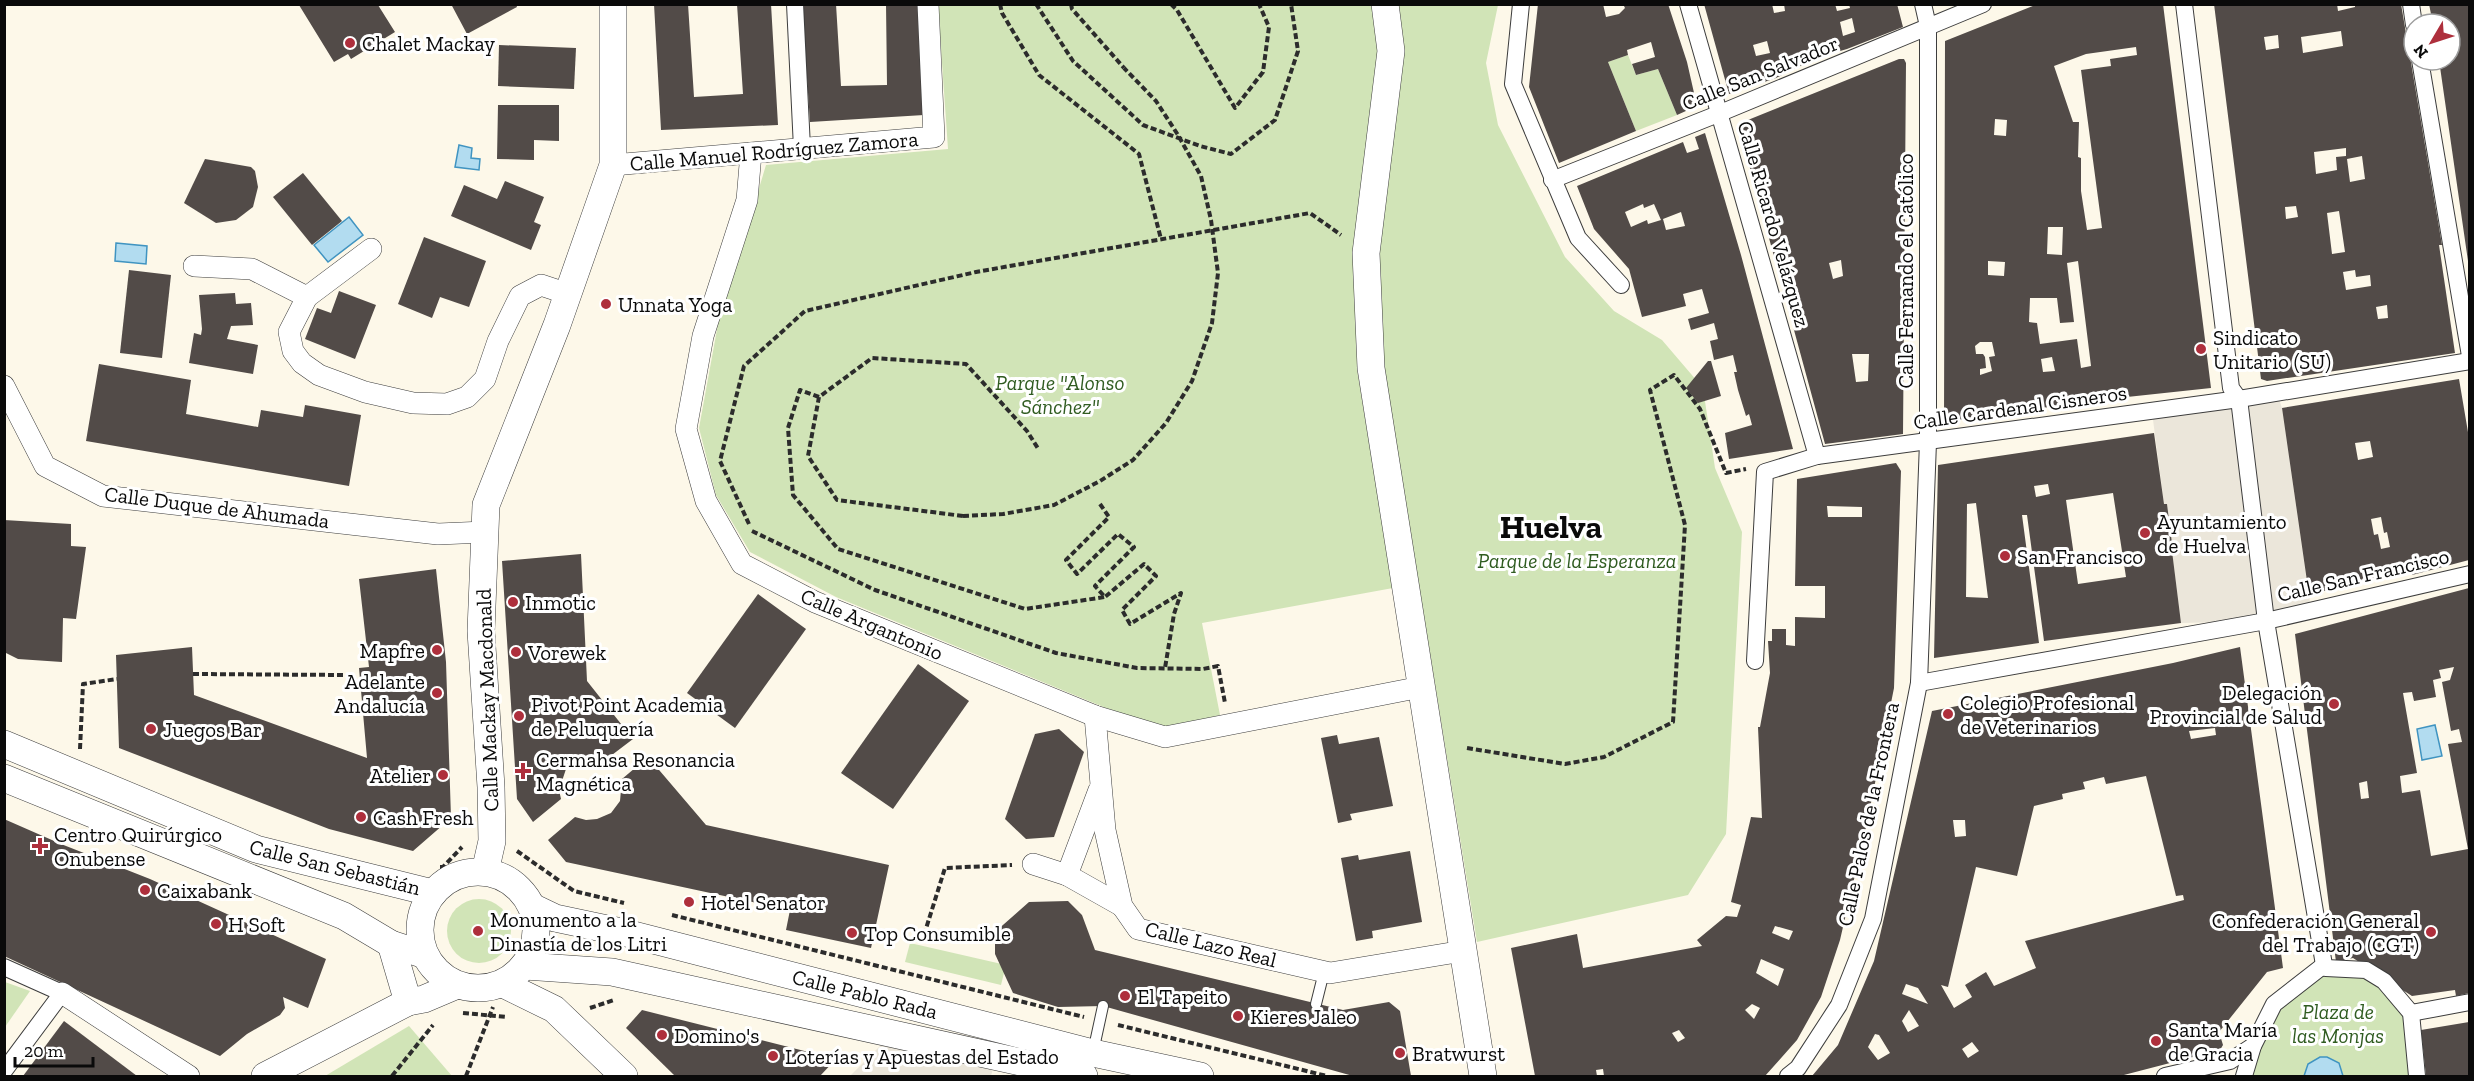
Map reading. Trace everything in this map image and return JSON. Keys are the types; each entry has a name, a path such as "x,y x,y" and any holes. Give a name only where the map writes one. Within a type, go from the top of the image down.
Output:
{"street":[{"name":"Calle Mackay Macdonald","path":"485,872 492,841 490,764 481,631 486,505 557,325 613,165 613,4"},
{"path":"795,4 802,148"},
{"name":"Calle Manuel Rodríguez Zamora","path":"613,165 934,137 928,4"},
{"path":"1385,4 1391,51 1366,253 1371,368 1483,1077"},
{"path":"1521,4 1513,84 1578,238 1620,285"},
{"name":"Calle Ricardo Velázquez","path":"1688,4 1817,456"},
{"name":"Calle Fernando el Católico","path":"1919,683 1928,442 1928,26 1923,4"},
{"name":"Calle San Salvador","path":"1552,180 1983,4"},
{"path":"2184,4 2231,387 2239,399 2266,621 2324,965 2326,968 2366,970 2384,981 2410,1014 2417,1077"},
{"path":"2422,72 2469,356"},
{"name":"Calle Argantonio","path":"751,153 747,200 703,336 686,429 706,501 742,564 815,602 1095,716 1165,737 1421,687"},
{"path":"371,249 307,297 289,332 293,351 302,363 319,375 365,392 413,403 447,404 467,397 485,379 498,341 520,296 541,285 568,294"},
{"path":"194,266 252,269 307,297"},
{"name":"Calle Cardenal Cisneros","path":"1755,661 1765,472 1817,456 2239,399 2469,361"},
{"name":"Calle Duque de Ahumada","path":"4,386 45,466 103,495 438,534 485,532"},
{"name":"Calle San Francisco","path":"1919,683 2266,621 2469,574"},
{"name":"Calle Palos de la Frontera","path":"1788,1077 1798,1068 1839,1005 1873,919 1919,683"},
{"name":"Calle Lazo Real","path":"1095,716 1105,830 1122,906 1138,929 1330,973 1463,951"},
{"name":"Calle San Sebastián","path":"4,744 256,849 434,893"},
{"name":"Calle San Sebastián","path":"4,778 344,916 391,944 425,955"},
{"path":"1067,875 1101,783"},
{"path":"1033,864 1067,875 1122,906"},
{"path":"485,872 500,876 524,894 532,907 536,922 536,938 525,966 515,976 503,984 472,989 444,978 433,968 420,940 420,923 424,907 434,893 448,880 466,873 485,872"},
{"name":"Calle Pablo Rada","path":"532,907 555,918 638,935 1088,1069"},
{"path":"391,944 408,1002"},
{"path":"2244,1077 2253,1046 2274,1004 2324,965"},
{"name":"Calle Pablo Rada","path":"525,966 612,972 1088,1069 1200,1077"},
{"path":"4,967 62,993 189,1077"},
{"path":"503,984 554,1009 624,1077"},
{"path":"265,1077 408,1002 424,999 457,985"},
{"path":"4,1071 62,993"},
{"path":"2410,1014 2469,1002"},
{"path":"2165,1077 2230,1061 2253,1046"}],"lane":[{"path":"1316,1004 1324,972"},
{"path":"1088,1069 1103,1005"}],"path":[{"path":"1000,4 1002,13 1039,75 1139,154 1161,239"},
{"path":"1036,4 1073,61 1143,125 1200,146 1231,154 1275,120 1298,51 1291,4"},
{"path":"1039,450 1027,431 966,364 872,358 819,397 808,456 837,500 963,516 1003,514 1054,505 1100,481 1132,460 1166,423 1192,381 1212,323 1218,273 1212,220 1201,176 1156,101 1072,9 1071,4"},
{"path":"1170,4 1177,10 1235,108 1263,72 1269,27 1259,4"},
{"path":"1229,725 1218,666 1203,669 1137,668 1056,653 875,590 753,532 720,461 744,366 805,310 976,272 1310,213 1366,253"},
{"path":"1467,748 1566,765 1604,757 1673,722 1685,525 1650,390 1674,375 1700,409 1726,473 1747,468"},
{"path":"819,397 800,390 788,428 793,495 838,549 1025,609 1105,597 1144,564 1156,576 1122,610 1130,624 1181,593 1174,614 1166,669"},
{"path":"1100,504 1109,517 1066,560 1077,574 1118,534 1134,547 1095,586 1105,597"},
{"path":"193,674 344,675"},
{"path":"80,750 83,684 117,680"},
{"path":"924,935 945,868 1033,864"},
{"path":"466,1077 503,984"},
{"path":"461,1013 512,1017"},
{"path":"392,1077 437,1019"}],"green space":[{"name":"Parque \"Alonso Sánchez\"","path":"938,5 1374,5 1379,52 1355,249 1357,369 1393,588 1202,623 1220,715 1167,728 1106,708 836,597 750,552 716,495 699,428 718,324 766,165 948,149"},
{"name":"Parque de la Esperanza","path":"1397,5 1498,5 1486,63 1498,125 1565,257 1614,311 1662,340 1703,388 1715,468 1742,532 1726,834 1688,895 1477,942 1384,371 1378,252"},
{"path":"1628,55 1636,75 1658,69 1677,115 1636,131 1608,62"},
{"path":"479,899 497,905 505,913 511,931 505,949 497,957 479,963 461,957 453,949 447,931 453,913 461,905"},
{"path":"910,943 1006,965 1001,985 905,962"},
{"name":"Plaza de las Monjas","path":"2324,965 2366,970 2411,1013 2417,1076 2244,1076 2274,1004"},
{"path":"4,982 30,991 5,1027"},
{"path":"409,1026 452,1076 325,1076"}],"shaded area":[{"path":"2277,393 2282,408 2311,610 2266,621 2181,623 2167,504 2164,504 2152,412"},
{"path":"892,1034 996,1057 991,1076 850,1076"}],"water":[{"path":"459,145 472,148 471,158 480,159 479,170 455,167"},
{"path":"349,217 363,235 328,262 314,245"},
{"path":"116,243 147,246 146,264 115,261"},
{"path":"2435,725 2442,756 2422,760 2417,729"},
{"path":"2320,1057 2327,1057 2339,1063 2343,1076 2304,1076 2308,1064"}],"building":[{"path":"451,4 516,4 517,7 467,34"},
{"path":"654,4 688,4 694,97 743,94 737,4 771,4 778,125 661,130"},
{"path":"802,4 836,4 841,86 887,85 886,4 919,4 924,115 810,122"},
{"path":"1538,4 1603,4 1606,17 1619,14 1625,8 1623,4 1668,4 1687,62 1697,106 1677,115 1658,69 1636,75 1632,64 1655,57 1651,42 1627,50 1628,55 1608,62 1636,131 1559,163 1529,87"},
{"path":"1704,4 1772,4 1774,13 1785,11 1784,4 1835,4 1837,11 1850,8 1849,4 1897,4 1903,27 1847,49 1830,54 1829,52 1776,78 1729,94","holes":["1852,18 1855,32 1843,36 1840,22","1767,41 1770,53 1756,56 1753,45"]},
{"path":"2038,4 2163,4 2211,388 2099,400 1944,422 1945,41","holes":["2136,47 2137,55 2110,59 2111,66 2081,70 2102,228 2087,230 2081,191 2081,158 2078,157 2079,122 2073,122 2054,66 2086,54","1995,119 2007,120 2006,136 1994,135","2048,227 2063,227 2062,255 2047,254","1988,261 2005,262 2004,276 1988,275","2078,261 2091,366 2081,368 2077,339 2040,344 2037,323 2029,322 2030,298 2057,298 2060,323 2074,322 2067,263","1980,342 1992,342 1995,356 1989,357 1992,371 1980,375 1980,369 1986,368 1985,357 1983,354 1976,354 1975,346","2052,357 2055,371 2043,372 2041,359"]},
{"path":"2214,4 2337,4 2338,11 2355,7 2355,4 2401,4 2402,72 2413,72 2442,245 2439,245 2455,353 2267,381 2261,379","holes":["2341,31 2343,46 2303,53 2301,37","2278,35 2279,48 2266,50 2264,37","2346,148 2346,156 2336,157 2337,170 2316,174 2314,152","2362,156 2365,179 2350,182 2347,159","2296,206 2298,217 2286,219 2285,207","2339,211 2345,252 2332,254 2327,213","2355,270 2356,277 2370,275 2371,286 2346,290 2343,272","2387,305 2388,318 2378,319 2376,307"]},
{"path":"2429,4 2469,4 2469,268 2441,72 2462,72 2462,12 2431,12"},
{"name":"Chalet Mackay","path":"299,5 378,5 395,32 351,59 348,54 334,62"},
{"path":"499,45 576,48 574,89 498,86"},
{"path":"1899,59 1904,59 1906,63 1903,434 1825,444 1738,124","holes":["1841,260 1843,276 1833,279 1829,263","1852,354 1869,354 1868,381 1856,382"]},
{"path":"498,105 559,105 559,141 534,140 534,160 497,159"},
{"path":"1705,133 1741,255 1793,449 1729,459 1725,433 1752,425 1749,414 1746,416 1738,390 1733,355 1714,360 1710,341 1718,339 1714,323 1691,330 1688,319 1709,313 1702,289 1683,294 1686,306 1642,317 1629,269 1594,229 1577,186 1683,142 1687,153 1699,149 1695,137","holes":["1643,204 1644,208 1654,204 1661,220 1648,224 1647,220 1631,227 1625,212","1681,212 1685,226 1666,230 1663,219"]},
{"path":"205,159 251,167 255,171 258,187 253,207 236,220 216,223 184,203"},
{"path":"303,173 342,221 312,245 273,197"},
{"path":"505,181 544,197 534,222 541,225 531,250 451,216 464,185 497,199"},
{"path":"424,237 486,261 469,307 440,297 432,318 398,304"},
{"path":"129,270 171,275 162,358 120,353"},
{"path":"339,291 376,305 355,359 305,339 317,308 331,313"},
{"path":"235,293 236,304 251,303 253,325 231,326 227,339 258,345 253,374 189,363 194,333 201,335 202,329 199,295"},
{"path":"1708,361 1711,361 1721,396 1698,403 1686,388"},
{"path":"99,364 191,380 186,414 258,427 261,410 303,417 305,405 361,415 349,486 86,441"},
{"path":"2459,379 2469,438 2469,560 2412,575 2410,568 2309,595 2282,408","holes":["2370,441 2373,457 2358,460 2355,443","2381,517 2390,547 2381,549 2378,534 2374,535 2371,519"]},
{"path":"2154,433 2164,504 2167,504 2181,623 2044,641 2027,515 2022,515 2039,643 1934,658 1938,465","holes":["2048,484 2050,494 2036,497 2034,486","2113,493 2126,577 2078,584 2066,500","1976,503 1988,598 1966,597 1967,504"]},
{"path":"1896,463 1901,471 1894,688 1867,823 1840,940 1821,997 1797,1040 1765,1076 1604,1076 1603,1069 1596,1070 1597,1076 1535,1076 1511,948 1577,934 1583,968 1702,946 1697,940 1726,916 1737,917 1741,905 1731,902 1751,817 1762,818 1758,727 1760,727 1770,673 1768,641 1772,641 1772,629 1786,629 1786,645 1795,646 1795,617 1825,618 1825,586 1795,586 1797,479","holes":["1827,506 1862,507 1862,517 1828,517","1775,926 1793,931 1789,940 1772,933","1761,959 1784,969 1778,986 1756,973","1752,1004 1760,1008 1754,1019 1745,1010","1679,1030 1685,1038 1678,1042 1672,1033"]},
{"path":"4,520 71,524 71,546 86,547 76,619 63,618 62,662 18,659 4,652"},
{"path":"581,554 587,681 633,739 604,761 593,756 580,757 566,769 559,790 561,799 533,822 517,799 502,561"},
{"path":"436,569 446,662 451,818 413,851 329,829 119,748 116,655 192,647 194,695 367,758 359,668 369,667 359,579"},
{"path":"2469,588 2469,993 2456,996 2455,990 2412,996 2353,958 2336,962 2295,634","holes":["2454,667 2450,680 2442,682 2451,731 2459,729 2462,742 2448,744 2468,849 2431,856 2420,790 2402,793 2400,776 2417,773 2403,693 2412,692 2414,701 2436,697 2433,680 2441,678 2439,670","2367,781 2369,798 2361,799 2359,783"]},
{"path":"758,594 806,629 735,728 687,693"},
{"path":"2240,647 2283,968 2267,972 2219,1032 2223,1045 2220,1050 2120,1076 1812,1076 1838,1045 1874,961 1932,711 2173,663","holes":["2215,728 2216,735 2191,739 2189,731","2146,776 2176,896 2183,895 2184,900 2025,941 2036,968 1994,986 1986,972 1965,985 1972,997 1954,1008 1941,985 1948,987 1976,867 2017,876 2034,806 2063,799 2062,794 2085,789 2083,782 2104,777 2106,784","1953,820 1965,820 1966,836 1955,837","1906,984 1918,988 1928,1004 1902,994","1909,1010 1919,1026 1908,1032 1902,1021","1875,1034 1879,1035 1890,1053 1878,1060 1868,1047","1972,1042 1979,1051 1968,1058 1962,1049"]},
{"path":"918,664 969,701 893,809 841,773"},
{"path":"1059,729 1084,752 1054,837 1026,839 1005,819 1035,734"},
{"path":"1337,735 1339,744 1379,737 1393,806 1350,814 1352,820 1338,823 1321,738"},
{"path":"648,757 706,825 889,865 871,948 786,930 790,910 566,862 548,840 575,817 586,820 597,819 611,813 620,801 622,779"},
{"path":"4,819 150,879 326,959 308,1008 283,997 285,1008 280,1015 247,1034 220,1056 4,956"},
{"path":"1410,851 1422,922 1372,931 1373,938 1356,941 1341,858 1358,855 1359,860"},
{"path":"1068,901 1082,915 1095,950 1343,1010 1389,1002 1400,1011 1411,1076 1353,1076 1103,1006 1058,1007 1013,993 995,954 995,932 1029,902"},
{"path":"642,1010 836,1059 820,1076 675,1076 626,1028"},
{"path":"64,1021 137,1076 23,1076"},
{"path":"2469,1022 2469,1076 2426,1076 2421,1030"}],"place":[{"name":"Chalet Mackay","path":"350,43"},
{"name":"Unnata Yoga","path":"606,304"},
{"name":"Sindicato Unitario (SU)","path":"2201,349"},
{"name":"Ayuntamiento de Huelva","path":"2145,533"},
{"name":"San Francisco","path":"2005,556"},
{"name":"Inmotic","path":"513,602"},
{"name":"Mapfre","path":"437,650"},
{"name":"Vorewek","path":"516,652"},
{"name":"Adelante Andalucía","path":"437,693"},
{"name":"Delegación Provincial de Salud","path":"2334,704"},
{"name":"Colegio Profesional de Veterinarios","path":"1948,714"},
{"name":"Pivot Point Academia de Peluquería","path":"519,716"},
{"name":"Juegos Bar","path":"151,729"},
{"name":"Cermahsa Resonancia Magnética","path":"523,771"},
{"name":"Atelier","path":"443,775"},
{"name":"Cash Fresh","path":"361,817"},
{"name":"Centro Quirúrgico Onubense","path":"40,846"},
{"name":"Caixabank","path":"145,890"},
{"name":"Hotel Senator","path":"689,902"},
{"name":"H Soft","path":"216,924"},
{"name":"Monumento a la Dinastía de los Litri","path":"478,931"},
{"name":"Confederación General del Trabajo (CGT)","path":"2431,932"},
{"name":"Top Consumible","path":"852,933"},
{"name":"El Tapeito","path":"1125,996"},
{"name":"Kieres Jaleo","path":"1238,1016"},
{"name":"Domino's","path":"662,1035"},
{"name":"Santa María de Gracia","path":"2156,1041"},
{"name":"Bratwurst","path":"1400,1053"},
{"name":"Loterías y Apuestas del Estado","path":"773,1056"}],"district":[{"name":"Huelva","path":"1551,526"}]}
